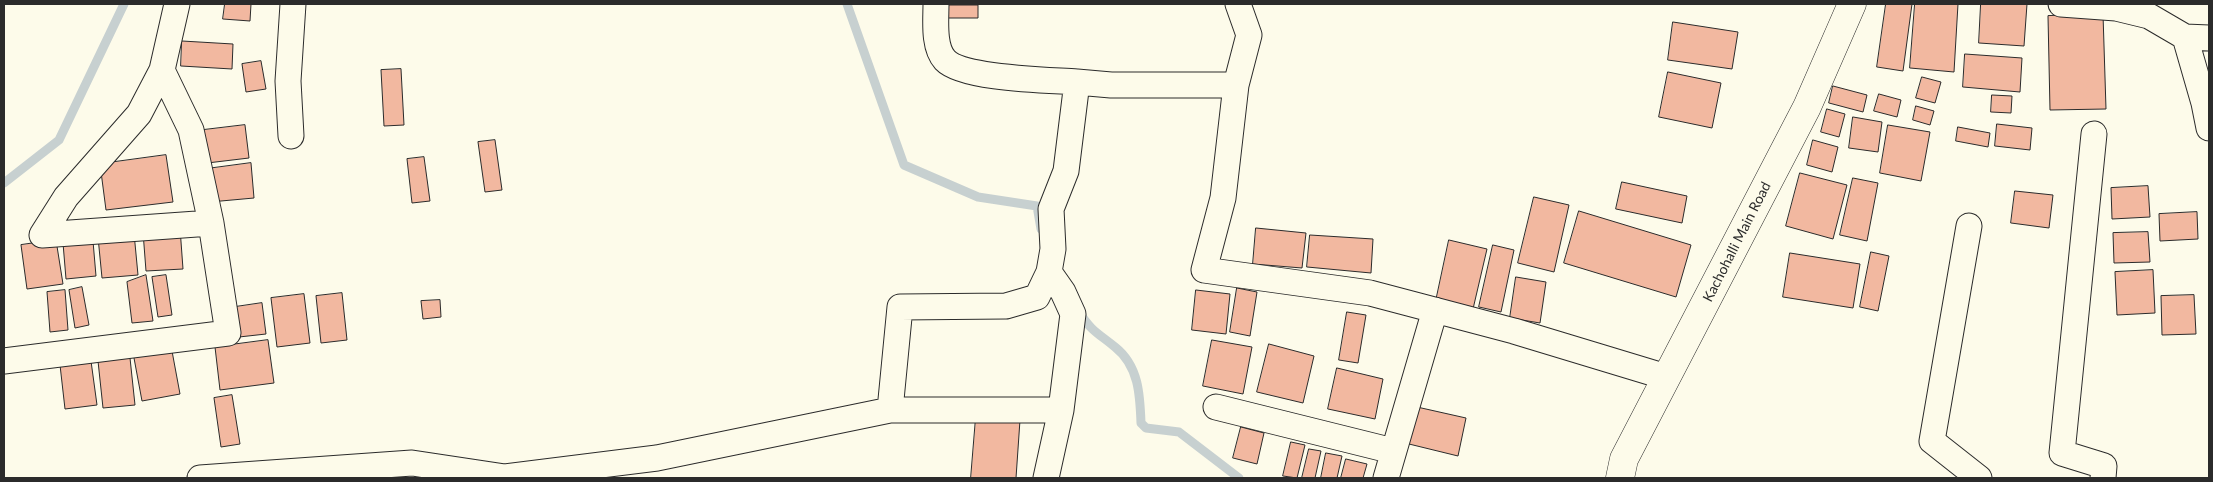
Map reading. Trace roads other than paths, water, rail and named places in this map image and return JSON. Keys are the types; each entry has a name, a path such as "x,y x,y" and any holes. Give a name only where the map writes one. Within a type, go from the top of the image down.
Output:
{"street":[{"path":"177,4 162,70 139,114 66,197 42,235 211,223"},
{"path":"291,136 288,81 293,4"},
{"path":"936,4 936,38 944,60 962,70 1000,76 1111,85 1236,85"},
{"path":"1238,4 1249,35 1236,85 1223,198 1204,270 1370,293 1514,331 1666,377"},
{"name":"Kachohalli Main Road","path":"1620,478 1624,459 1807,107 1852,4"},
{"path":"2061,4 2116,8 2149,16 2185,37 2209,38"},
{"path":"2185,37 2204,102 2209,128"},
{"path":"4,361 228,333 211,223 191,130 162,70"},
{"path":"890,410 900,307 1006,306 1038,297 1049,272 1053,249 1051,209 1066,171 1077,82"},
{"path":"2094,134 2062,453 2104,466 2103,478"},
{"path":"1969,226 1932,441 1979,478"},
{"path":"1046,478 1061,410 1073,314 1063,292 1049,272"},
{"path":"1386,478 1435,310"},
{"path":"1216,407 1394,451"},
{"path":"200,478 412,463 505,477 657,458 890,410 1061,410"}],"waterway":[{"path":"4,183 59,140 124,4"},
{"path":"847,4 904,165 978,197 1037,206 1041,229"},
{"path":"1079,312 1092,328 1115,347 1129,363 1137,382 1141,423 1146,428 1179,432 1239,478"}]}
